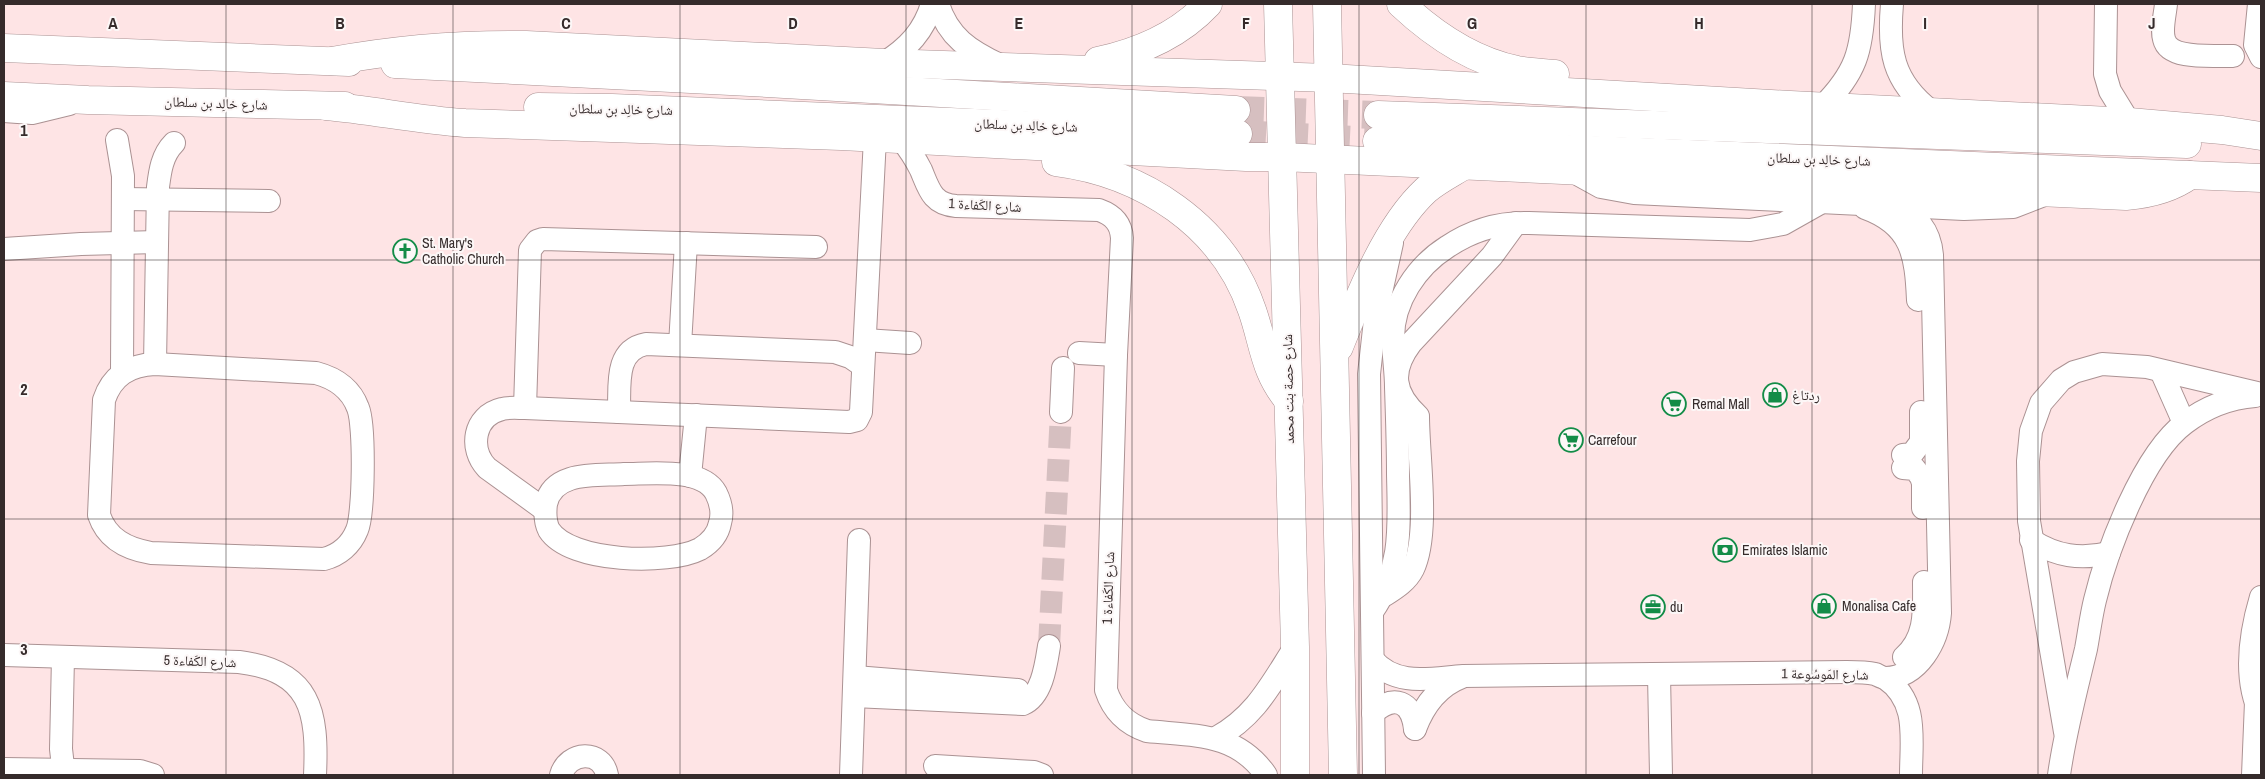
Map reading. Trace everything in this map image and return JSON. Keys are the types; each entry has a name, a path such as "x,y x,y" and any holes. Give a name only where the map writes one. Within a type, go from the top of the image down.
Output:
{"main road":[{"path":"1059,69 1138,50 1170,35 1199,14 1208,4"},
{"name":"شارع حصة بنت محمد","path":"1278,4 1295,647 1295,775"},
{"path":"1327,4 1343,775"},
{"path":"1401,4 1432,31 1451,43 1471,54 1516,70 1744,95 1790,105"},
{"path":"332,61 413,48 488,44 884,63 1329,78 1822,107 2129,122 2222,130 2261,136"},
{"name":"شارع خالِد بن سلطان","path":"4,48 332,61 750,82 1237,122 612,108 326,106 4,96"},
{"path":"326,106 371,110 417,118 464,123 902,139 1246,157 1331,159 2051,192 2140,195 2166,189 2178,184 2190,175"},
{"name":"شارع خالِد بن سلطان","path":"2261,147 1378,128 2261,178"},
{"path":"987,144 1021,155 1074,164 1117,176 1160,197 1194,222 1209,237 1234,272 1252,311 1268,369 1274,381 1289,401"},
{"path":"1334,357 1367,280 1412,206 1427,190 1465,165"}],"street":[{"path":"884,63 901,53 915,39 925,23 932,4"},
{"path":"938,4 944,22 956,38 970,50 1006,67"},
{"path":"1822,107 1841,87 1855,65 1862,40 1864,4"},
{"path":"1892,4 1890,41 1895,65 1913,95 1932,111"},
{"path":"2106,4 2105,74 2110,91 2129,122"},
{"path":"2166,4 2163,38 2170,49 2181,54 2233,56"},
{"path":"2259,4 2255,45 2261,57"},
{"path":"4,111 32,113 88,100"},
{"path":"545,510 480,461 476,451 475,440 483,420 492,413 502,409 526,408 853,422 857,420 862,412 875,138"},
{"name":"شارع الكَفاءة 1","path":"902,139 916,160 930,192 942,203 956,206 1099,210 1115,219 1119,225 1122,238 1117,322 1106,690 1121,717 1138,728 1148,731 1216,738 1252,759 1266,775"},
{"path":"117,140 122,162 123,199 122,373"},
{"path":"155,364 159,174 162,161 168,149 174,143"},
{"path":"1568,170 1600,187 1634,193 1894,206 1998,209 2029,203 2051,192"},
{"path":"123,199 269,201"},
{"path":"1378,604 1391,578 1399,544 1396,384 1393,336 1395,322 1404,294 1413,279 1434,254 1458,239 1488,227 1516,223 1750,230 1783,224 1822,202"},
{"path":"1855,204 1875,211 1898,228 1910,245 1917,265 1921,434 1917,450 1903,461 1915,468 1922,477 1923,483 1923,622 1916,642 1910,651 1879,676 1894,684 1907,703 1911,725 1911,775"},
{"name":"شارع المَوسُوعة 1","path":"1373,660 1386,672 1404,679 1463,676 1847,672 1879,676 1902,673 1925,656 1938,632 1940,613 1931,246 1924,228 1918,220 1911,214 1894,206"},
{"path":"1396,384 1404,352 1492,256 1516,223"},
{"path":"1374,775 1373,660 1378,604 1369,374 1375,320 1394,233"},
{"path":"526,408 530,250 533,245 543,239 816,246"},
{"path":"4,249 157,242"},
{"path":"680,345 686,243"},
{"path":"864,340 910,343"},
{"path":"619,412 621,367 629,351 637,345 680,345 835,352 850,357 863,366"},
{"path":"1061,412 1071,360 1116,355"},
{"path":"155,364 316,372 328,376 346,389 358,408 363,429 360,521 346,546 339,552 324,559 152,553 129,548 119,542 103,526 100,515 104,400 108,389 122,373 141,365 155,364"},
{"path":"2066,732 2031,540 2027,491 2031,431 2035,416 2050,390 2074,372 2102,364 2132,364 2261,395"},
{"path":"2161,371 2184,423"},
{"path":"2060,775 2066,732 2095,601 2109,553 2124,515 2147,471 2162,448 2184,423 2217,404 2261,395"},
{"path":"690,476 696,415"},
{"path":"624,474 690,476 701,479 715,491 719,499 722,518 715,536 708,544 690,553 644,560 626,559 590,552 558,538 549,530 545,510 552,492 566,480 624,474"},
{"path":"851,775 860,540"},
{"path":"2031,540 2043,548 2070,557 2083,558 2109,553"},
{"path":"2253,775 2259,709 2252,680 2252,635 2261,597"},
{"path":"855,687 1036,691 1045,669 1048,646"},
{"path":"2050,646 2069,649 2086,647"},
{"path":"1216,738 1239,724 1253,710 1295,647"},
{"name":"شارع الكَفاءة 5","path":"4,655 239,662 268,668 294,682 302,690 308,703 315,730 315,775"},
{"path":"63,657 61,730 64,773"},
{"path":"1659,674 1661,775"},
{"path":"1373,713 1390,702 1402,704 1411,711 1415,729 1422,712 1433,696 1452,681 1463,676"},
{"path":"560,775 567,762 582,756 597,759 603,765 607,775"},
{"path":"935,766 1034,772 1042,775"},
{"path":"4,769 64,773 140,771 154,775"}],"tunnel":[{"path":"1236,110 1378,115"},
{"path":"1238,134 1377,141"},
{"path":"1049,646 1061,412"}],"place":[{"name":"St. Mary's Catholic Church","path":"405,251"},
{"name":"ردتاغ","path":"1775,395"},
{"name":"Remal Mall","path":"1674,404"},
{"name":"Carrefour","path":"1571,440"},
{"name":"Emirates Islamic","path":"1725,550"},
{"name":"Monalisa Cafe","path":"1824,606"},
{"name":"du","path":"1653,607"}]}
